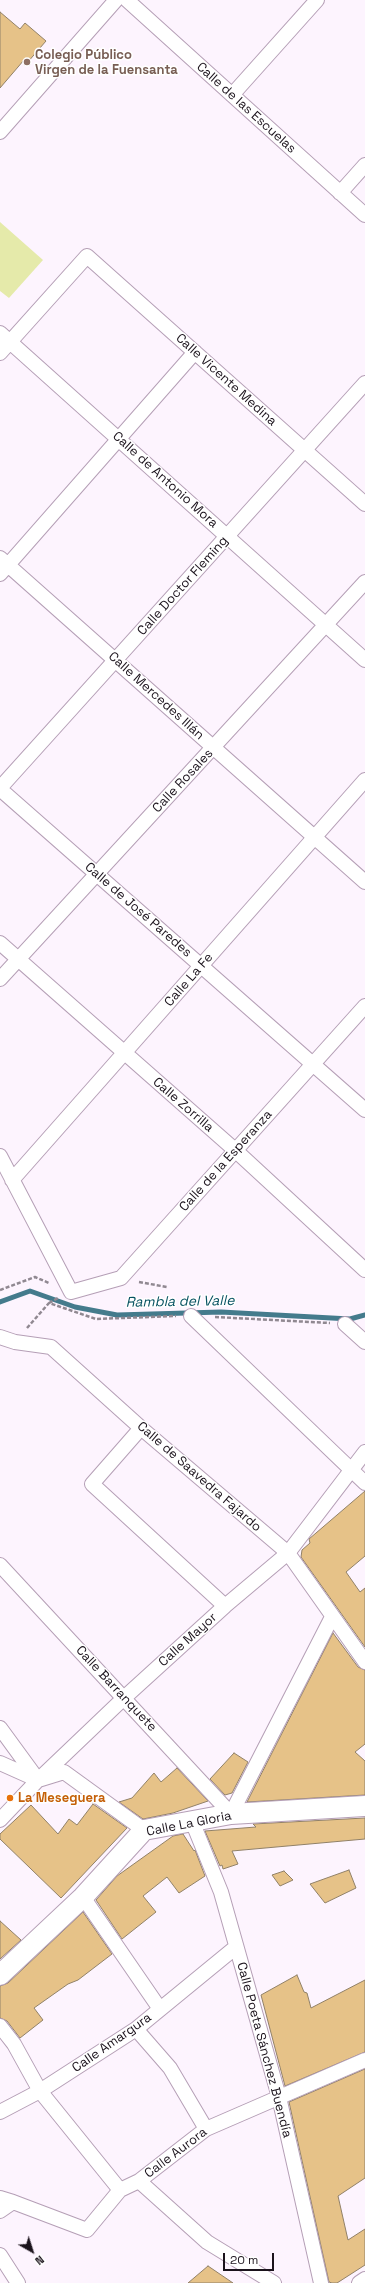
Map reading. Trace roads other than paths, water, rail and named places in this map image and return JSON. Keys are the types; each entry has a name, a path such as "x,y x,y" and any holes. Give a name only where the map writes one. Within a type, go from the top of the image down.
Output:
{"main road":[{"name":"Calle La Gloria","path":"0,1975 83,1897 144,1830 231,1814 365,1806"}],"street":[{"path":"0,132 116,0"},
{"name":"Calle de las Escuelas","path":"127,0 365,215"},
{"path":"232,95 317,0"},
{"path":"340,193 365,165"},
{"name":"Calle Vicente Medina","path":"5,337 87,256 365,504"},
{"path":"0,353 5,337"},
{"name":"Calle de Antonio Mora","path":"5,337 365,660"},
{"path":"3,566 195,352"},
{"name":"Calle Doctor Fleming","path":"0,789 365,383"},
{"name":"Calle Mercedes Illán","path":"3,566 115,660 365,882"},
{"name":"Calle Rosales","path":"0,979 365,582"},
{"name":"Calle La Fe","path":"12,1180 365,780"},
{"name":"Calle de José Paredes","path":"0,789 202,965 365,1110"},
{"name":"Calle Zorrilla","path":"0,943 19,958 124,1054 235,1150 365,1270"},
{"name":"Calle de la Esperanza","path":"12,1180 71,1292 120,1278 365,1006"},
{"path":"0,1156 12,1180"},
{"path":"191,1316 365,1483"},
{"path":"345,1324 365,1342"},
{"name":"Calle de Saavedra Fajardo","path":"0,1337 15,1342 51,1347 142,1428 288,1553 365,1662"},
{"path":"142,1428 92,1484 226,1606"},
{"name":"Calle Mayor","path":"0,1820 38,1780 124,1698 226,1606 288,1553 365,1452"},
{"name":"Calle Barranquete","path":"0,1565 231,1814"},
{"path":"231,1814 332,1617"},
{"path":"0,1728 38,1780"},
{"path":"0,1764 38,1780 64,1772 144,1830"},
{"name":"Calle Poeta Sánchez Buendía","path":"192,1821 221,1892 279,2097 321,2283"},
{"path":"83,1897 160,2009"},
{"name":"Calle Amargura","path":"0,2112 40,2091 136,2029 236,1947"},
{"path":"0,2026 14,2044 40,2091 120,2190"},
{"path":"136,2029 170,2068 206,2129"},
{"name":"Calle Aurora","path":"7,2200 87,2230 120,2190 139,2181 206,2129 365,2060"},
{"path":"139,2181 207,2242 274,2283"},
{"path":"0,2211 7,2200"},
{"path":"0,2255 18,2283"},
{"path":"359,2283 365,2279"}],"waterway":[{"name":"Rambla del Valle","path":"0,1302 30,1291 75,1307 117,1315 221,1312 350,1319 365,1315"}],"place":[{"name":"Colegio Público Virgen de la Fuensanta","path":"27,62"},
{"name":"La Meseguera","path":"10,1798"}]}
